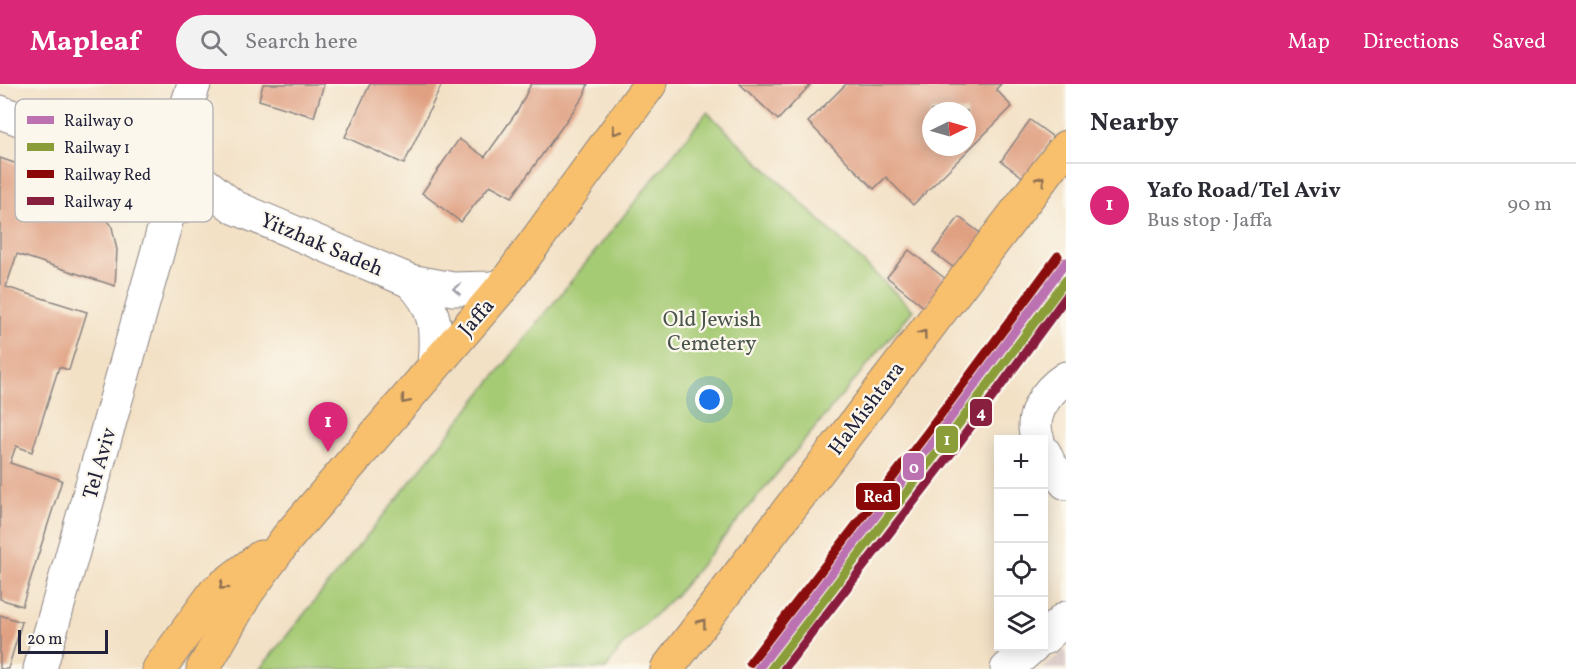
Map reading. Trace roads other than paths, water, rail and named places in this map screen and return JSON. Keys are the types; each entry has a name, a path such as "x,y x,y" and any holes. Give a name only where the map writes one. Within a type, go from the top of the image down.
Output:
{"highway":[{"name":"Jaffa","path":"287,538 504,285 650,84"},
{"name":"HaMishtara","path":"666,669 1066,147"},
{"path":"159,669 215,592 287,538"},
{"path":"203,669 246,594 287,538"}],"street":[{"path":"189,99 194,84"},
{"path":"0,112 15,117"},
{"name":"Yitzhak Sadeh","path":"213,204 234,207 411,281 453,289 491,288 504,285"},
{"name":"Tel Aviv","path":"46,661 151,281 150,240 160,222"},
{"name":"Yitzhak Sadeh","path":"411,281 428,302 433,314 434,366"},
{"path":"1037,435 1035,420 1039,409 1048,395 1066,378"},
{"path":"1048,461 1066,483"},
{"path":"1048,634 1066,618"},
{"path":"1008,669 1028,651"}],"rail line":[{"name":"Red","path":"750,663 927,433 1058,256"},
{"name":"0","path":"758,669 935,439 1066,262"},
{"name":"1","path":"771,669 1066,280"},
{"name":"4","path":"784,669 952,452 1066,297"}],"place":[{"name":"Yafo Road/Tel Aviv","path":"328,452"}],"park label":[{"name":"Old Jewish Cemetery","path":"712,331"}]}
